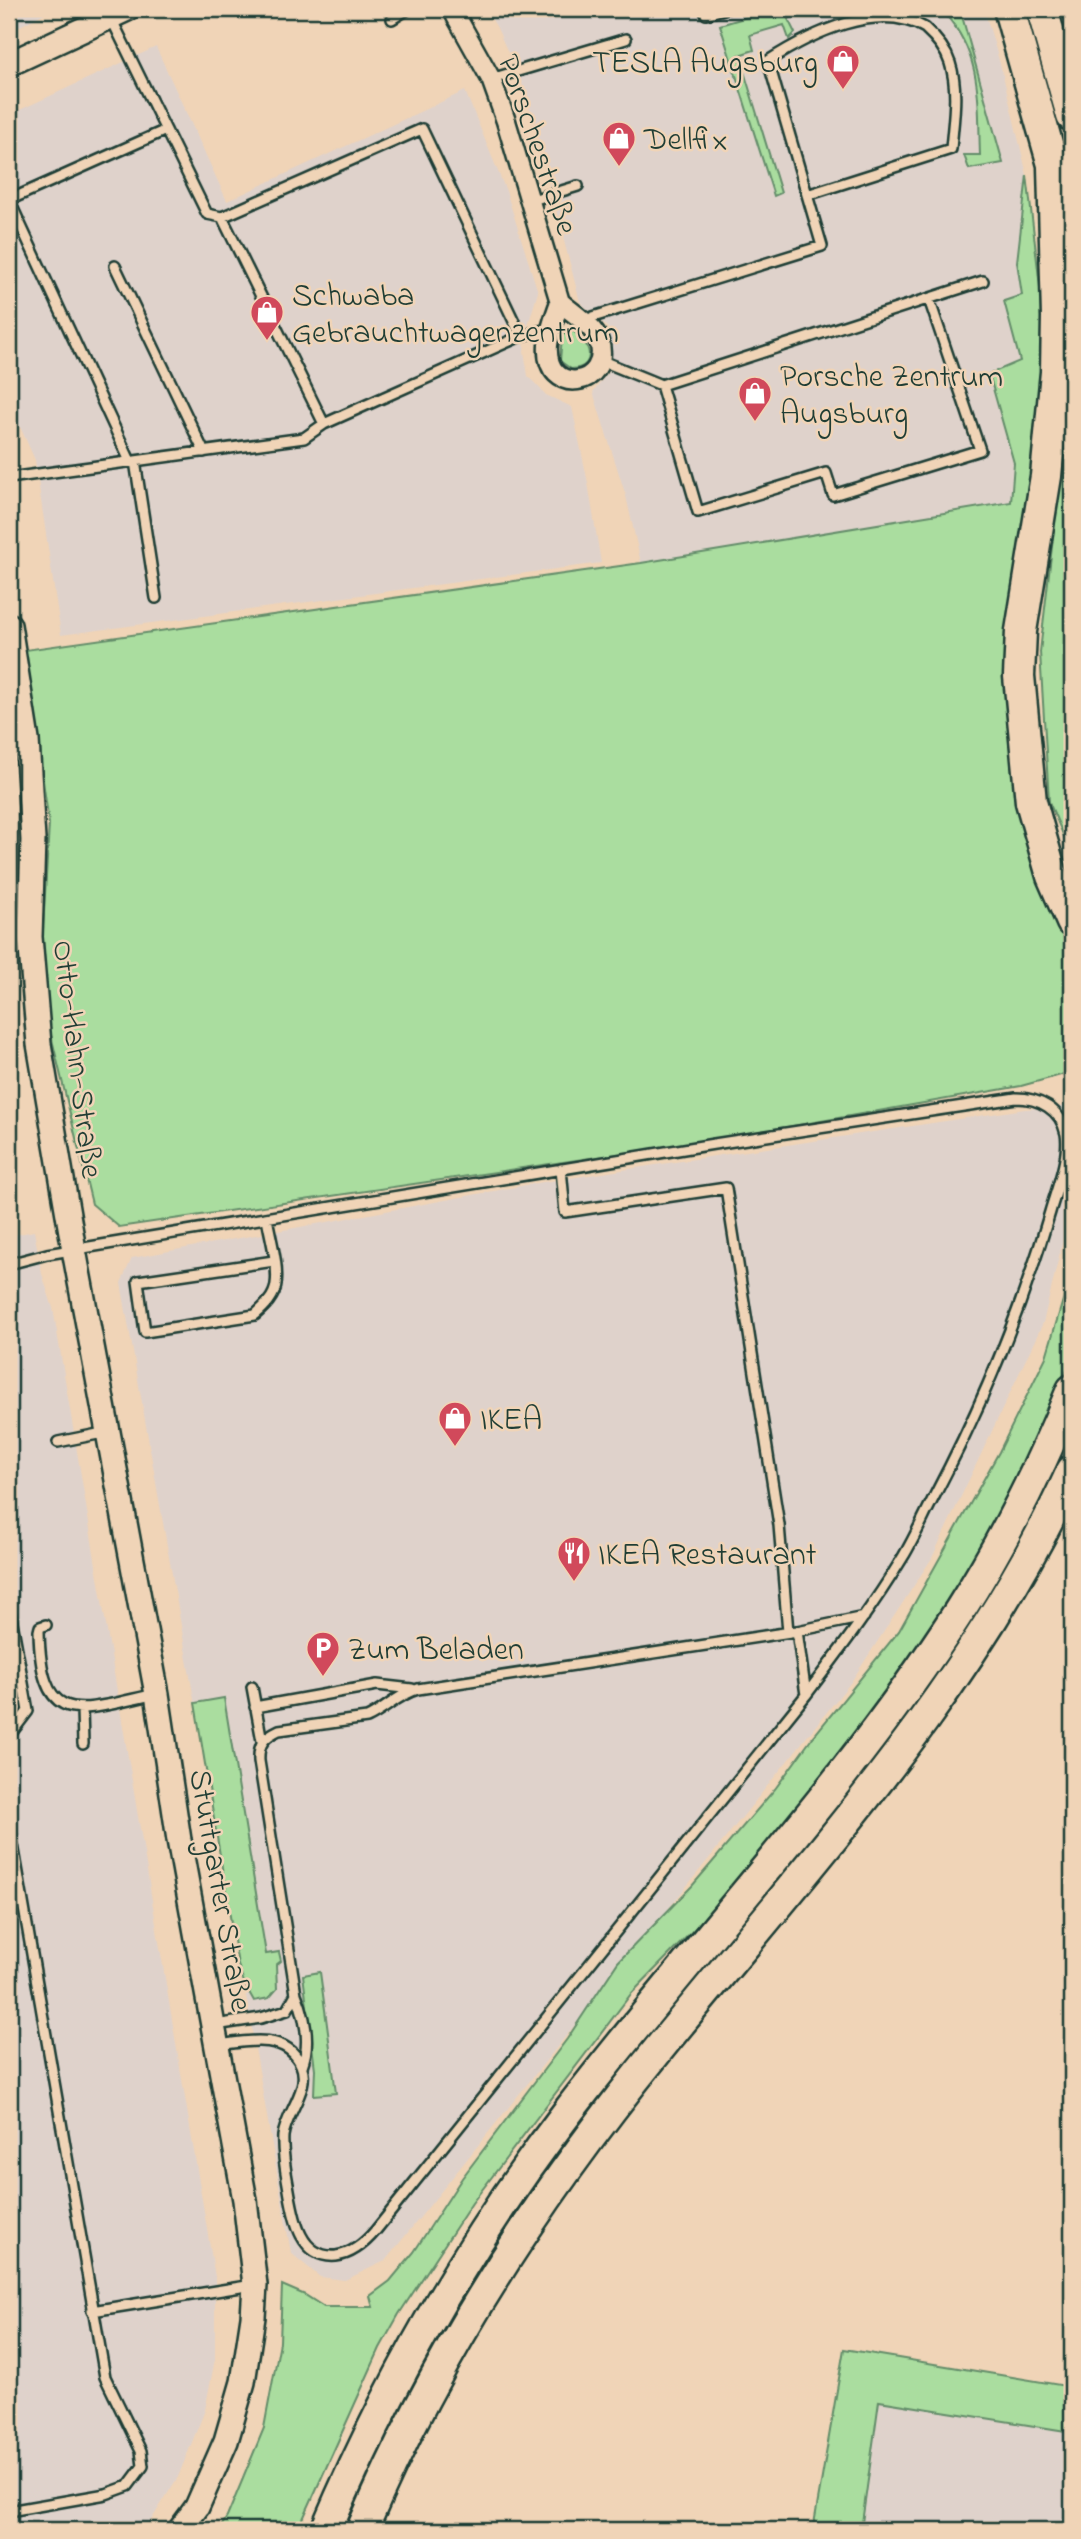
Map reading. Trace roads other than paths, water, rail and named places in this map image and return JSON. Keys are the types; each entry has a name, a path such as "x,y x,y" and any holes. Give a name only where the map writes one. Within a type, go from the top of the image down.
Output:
{"highway":[{"path":"1009,9 1072,233"},
{"path":"1042,9 1072,116"},
{"path":"1053,167 1056,372 1046,476 1021,631 1020,677 1031,802 1052,876 1072,922"},
{"path":"326,2530 401,2374 515,2186 569,2110 836,1782 916,1675 960,1610 992,1555 1027,1489 1072,1390"},
{"path":"362,2530 424,2400 515,2245 563,2175 656,2052 815,1861 897,1757 988,1625 1050,1517 1072,1471"}],"street":[{"name":"Porschestraße","path":"452,9 491,79 560,302"},
{"path":"9,64 119,13"},
{"path":"560,302 584,322 599,341 600,360 590,376 580,381 562,379 555,372 548,353 551,327 560,302"},
{"name":"Otto-Hahn-Straße","path":"9,625 27,740 33,840 30,937 39,1044 74,1250"},
{"name":"Stuttgarter Straße","path":"74,1250 157,1694 179,1840 245,2200 255,2284 253,2318 243,2382 226,2441 197,2507 180,2530"}],"lane":[{"path":"391,19 408,9"},
{"path":"706,15 724,9"},
{"path":"584,322 822,246 807,195 768,61 819,28 859,13 888,12 917,21 936,38 950,62 955,99 951,149 807,195"},
{"path":"119,13 166,130 207,214 222,218 422,129 521,336"},
{"path":"491,79 626,39"},
{"path":"156,598 133,461 9,200 166,130"},
{"path":"529,201 578,187"},
{"path":"222,218 324,424"},
{"path":"115,265 204,452"},
{"path":"600,360 661,385 983,281"},
{"path":"661,385 698,512 825,473 832,495 979,450 929,299"},
{"path":"9,478 304,438 324,424 521,336 551,327"},
{"path":"9,1264 74,1250 561,1169 1016,1098 1033,1098 1048,1105 1059,1116 1066,1135 1065,1152 1027,1289 960,1448 904,1556 864,1617 806,1695 376,2230 353,2250 339,2256 317,2252 307,2245 295,2222 285,2164 283,2135 300,2090 302,2066 307,2052 259,1761 258,1751 262,1741 251,1687"},
{"path":"561,1169 565,1212 726,1188 779,1525 792,1631 806,1695"},
{"path":"267,1218 274,1261 276,1285 268,1303 255,1315 145,1332 138,1281 274,1261"},
{"path":"58,1442 108,1432"},
{"path":"9,1605 27,1712 9,1736"},
{"path":"262,1741 279,1730 366,1718 378,1713 397,1697 418,1689 792,1631 864,1617"},
{"path":"46,1625 40,1627 39,1638 46,1679 51,1694 61,1705 82,1709 157,1694"},
{"path":"255,1707 377,1685 418,1689"},
{"path":"82,1709 83,1744"},
{"path":"9,1821 104,2377 141,2451 142,2466 128,2486 106,2494 9,2511"},
{"path":"215,2035 287,2010 296,1994"},
{"path":"215,2035 278,2043 290,2051 302,2066"},
{"path":"92,2311 255,2284"}],"place":[{"name":"TESLA Augsburg","path":"843,91"},
{"name":"Dellfix","path":"619,168"},
{"name":"Schwaba Gebrauchtwagenzentrum","path":"267,342"},
{"name":"Porsche Zentrum Augsburg","path":"755,423"},
{"name":"IKEA","path":"455,1448"},
{"name":"IKEA Restaurant","path":"574,1583"},
{"name":"Zum Beladen","path":"323,1678"}]}
